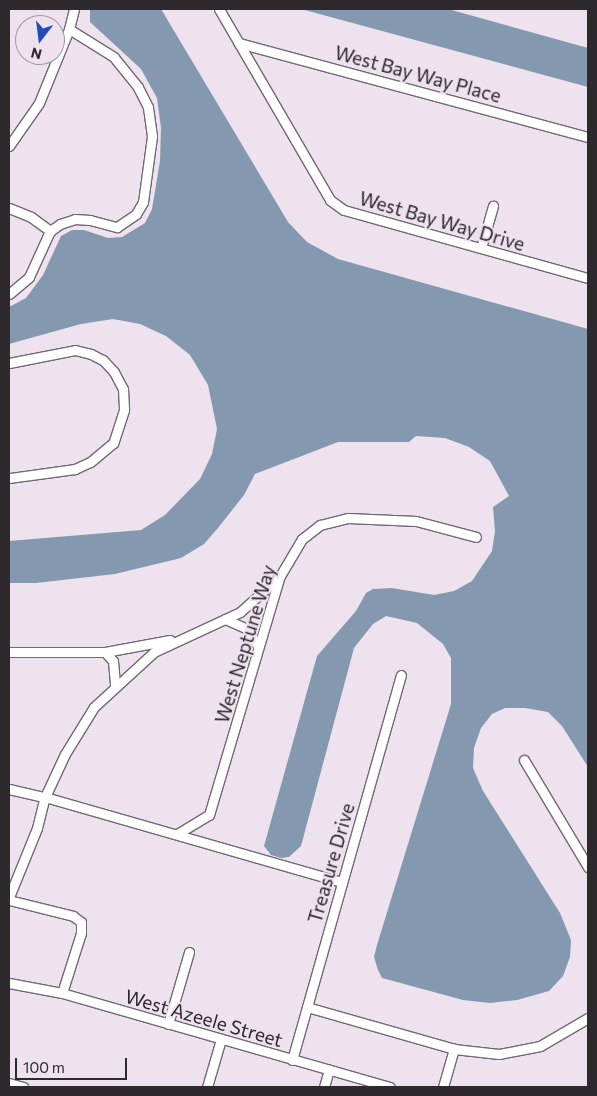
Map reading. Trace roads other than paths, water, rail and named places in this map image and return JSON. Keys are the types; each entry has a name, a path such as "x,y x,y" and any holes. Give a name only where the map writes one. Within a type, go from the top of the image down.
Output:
{"street":[{"path":"9,146 39,103 69,29 74,9"},
{"name":"West Bay Way Drive","path":"219,9 330,200 344,210 588,278"},
{"path":"9,294 29,277 50,231 60,224 75,219 117,227 129,221 142,202 150,165 152,136 148,107 138,87 114,56 69,29"},
{"name":"West Bay Way Place","path":"239,42 588,137"},
{"path":"481,248 492,206"},
{"path":"9,208 31,217 50,231"},
{"path":"9,363 76,350 91,354 103,360 114,372 124,389 124,410 113,443 90,462 75,468 9,478"},
{"name":"West Neptune Way","path":"177,834 209,815 280,576 302,539 320,524 348,518 416,520 476,537"},
{"path":"62,993 81,933 81,922 73,916 9,899 38,828 45,796 78,730 94,707 115,685 154,652 180,637 225,620 250,604 280,576"},
{"path":"225,620 247,629 258,646"},
{"path":"9,652 105,652 180,637"},
{"path":"105,652 113,661 115,685"},
{"name":"Treasure Drive","path":"292,1060 401,675"},
{"path":"524,760 588,867"},
{"path":"9,789 45,796 342,882"},
{"path":"168,1024 189,952"},
{"name":"West Azeele Street","path":"9,983 62,993 390,1087"},
{"path":"307,1007 454,1049 475,1052 518,1052 560,1038 588,1018"},
{"path":"207,1087 221,1039"},
{"path":"443,1087 454,1049"},
{"path":"324,1087 329,1070"},
{"path":"9,1083 23,1087"}],"water":[{"path":"90,9 161,9 288,222 307,242 338,259 588,329 588,767 562,726 548,712 525,708 505,708 492,714 481,728 474,748 473,768 483,791 560,913 571,940 570,957 563,976 549,991 517,1000 490,1003 463,1000 382,978 378,970 374,957 377,945 451,704 451,658 443,644 417,623 386,616 373,624 354,648 301,846 289,857 281,858 271,855 264,846 317,656 356,611 366,593 373,589 392,588 434,595 454,591 472,581 492,551 495,531 493,507 509,496 490,461 469,447 445,438 416,436 409,442 338,442 255,474 244,495 204,544 181,558 115,574 36,583 9,583 9,541 141,530 165,515 200,479 212,454 217,429 208,385 190,355 166,336 140,324 113,319 81,324 9,344 9,307 26,298 43,275 61,236 72,230 84,230 108,238 122,237 145,223 152,209 160,161 161,128 157,98 141,69 90,22"},
{"path":"301,9 448,9 588,48 588,87"}]}
